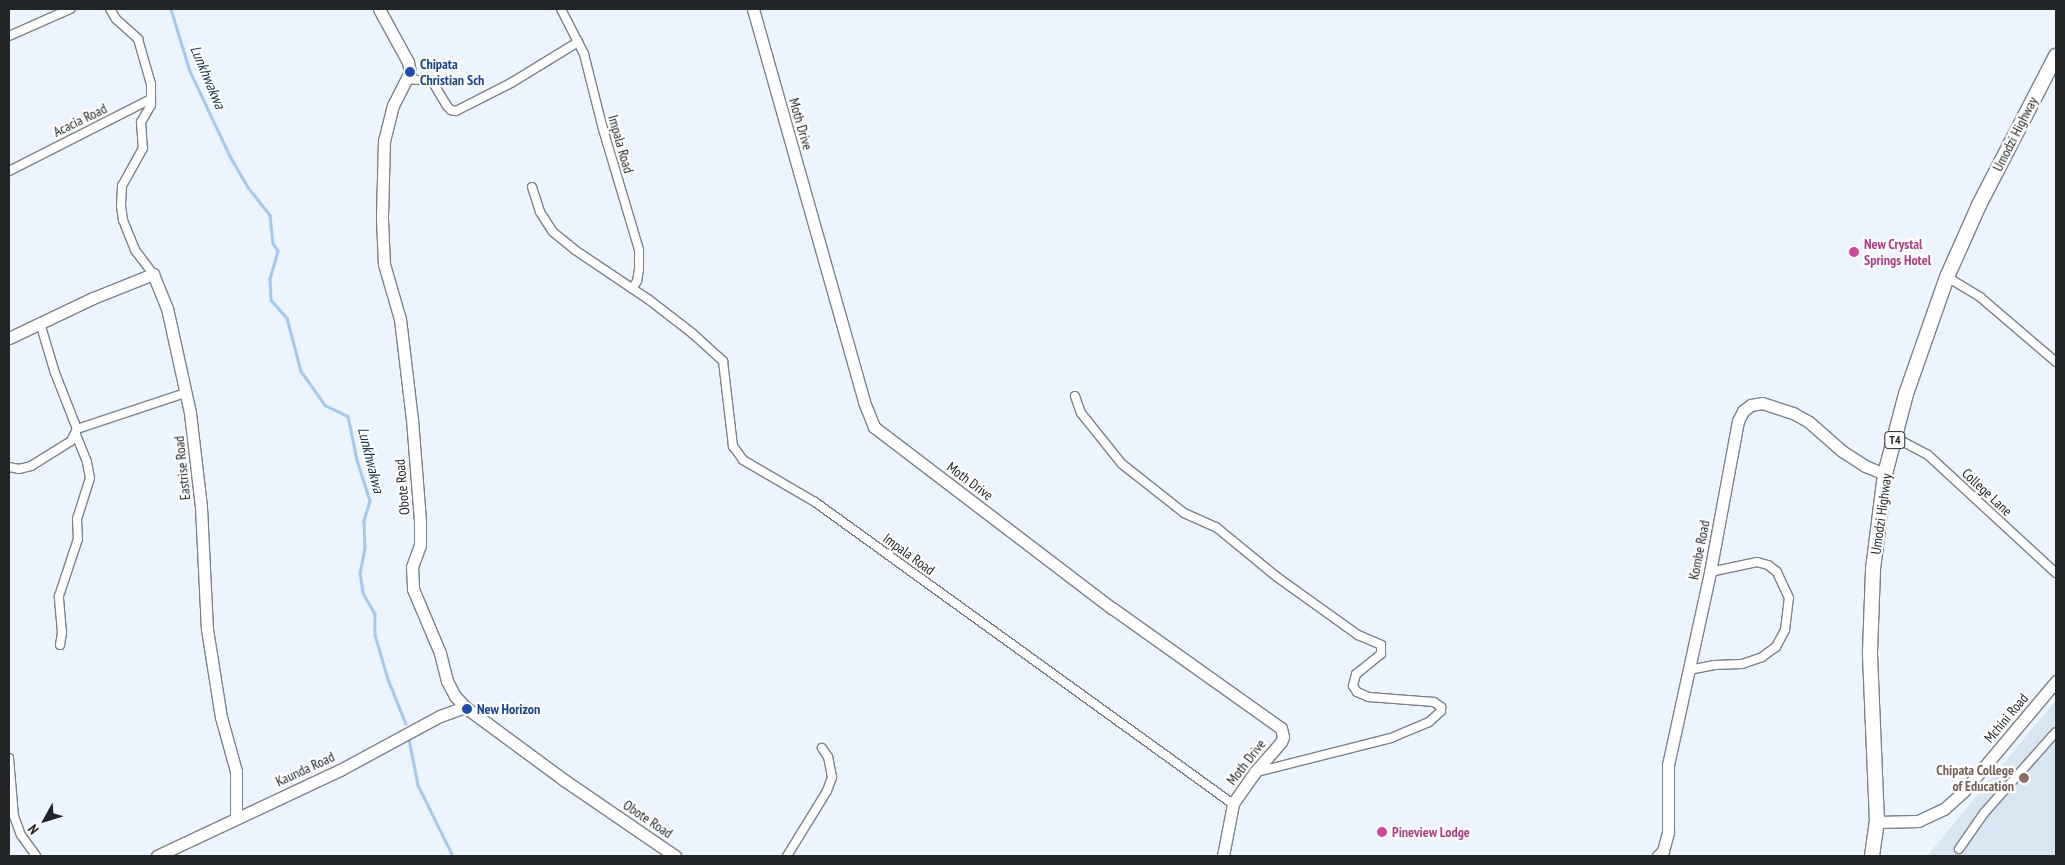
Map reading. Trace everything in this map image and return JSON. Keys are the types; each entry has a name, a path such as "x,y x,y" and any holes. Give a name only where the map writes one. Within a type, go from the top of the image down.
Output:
{"highway":[{"name":"Umodzi Highway","path":"1872,856 1877,822 1870,652 1873,568 1885,474 1906,394 1947,277 1979,206 2056,56"}],"street":[{"path":"9,36 70,9"},
{"path":"9,338 93,298 153,274 135,250 123,220 121,206 122,186 143,148 141,122 150,110 152,99 151,84 138,39 116,19 110,9"},
{"path":"379,9 408,62 410,72 407,79 432,81 447,106 451,110 456,111 511,83 578,42"},
{"name":"Impala Road","path":"561,9 584,54 603,129 639,250 637,281 632,289"},
{"name":"Moth Drive","path":"753,9 864,402 874,427 1112,608 1281,728 1283,737 1255,772 1233,804 1223,856"},
{"name":"Obote Road","path":"407,79 393,105 384,140 382,219 384,264 400,319 412,418 420,521 420,545 412,567 413,589 440,652 447,681 455,696 465,707 668,854"},
{"name":"Acacia Road","path":"9,170 152,99"},
{"name":"Impala Road","path":"532,187 540,212 554,232 575,250 692,333 723,361 726,368 734,446 743,460 815,502 1233,804"},
{"name":"Eastrise Road","path":"153,274 167,308 197,458 207,629 219,708 236,770 236,818"},
{"path":"1947,277 1980,297 2056,362"},
{"path":"40,323 55,373 88,462 90,478 77,519 78,539 59,596 62,633 60,645"},
{"path":"9,468 19,469 31,466 71,441 76,432 185,393"},
{"path":"1075,396 1081,413 1122,464 1184,513 1216,527 1277,577 1358,635 1381,645 1381,654 1356,674 1353,686 1357,692 1369,697 1427,700 1441,707 1441,711 1429,722 1391,738 1255,772"},
{"name":"Kombe Road","path":"1658,856 1663,851 1668,832 1668,765 1710,572 1738,421 1743,411 1751,404 1762,403 1794,413 1865,466 1885,474"},
{"name":"College Lane","path":"1896,438 1928,455 2056,572"},
{"path":"1689,670 1714,665 1742,664 1762,657 1776,647 1785,630 1789,598 1777,572 1768,565 1757,562 1710,572"},
{"name":"Mchini Road","path":"1877,822 1918,821 1944,809 1963,792 2056,681"},
{"name":"Kaunda Road","path":"157,856 340,770 440,716 465,707"},
{"path":"1959,849 1984,813 2056,732"},
{"path":"787,856 827,791 831,771 828,757 822,748"},
{"path":"9,758 14,816 21,835 36,856"}],"shaded area":[{"name":"Chipata College of Education","path":"2056,700 2056,856 1927,856"}],"waterway":[{"name":"Lunkhwakwa","path":"171,9 190,71 230,156 248,187 270,215 273,243 278,251 270,279 271,300 287,318 301,371 325,405 348,416 357,460 370,501 364,521 365,548 360,573 363,593 375,614 375,635 388,679 406,724"},
{"name":"Lunkhwakwa","path":"409,739 418,785 453,856"}],"place":[{"name":"Chipata Christian Sch","path":"410,72"},
{"name":"New Crystal Springs Hotel","path":"1854,252"},
{"name":"New Horizon","path":"467,709"},
{"name":"Chipata College of Education","path":"2024,778"},
{"name":"Pineview Lodge","path":"1382,832"}]}
